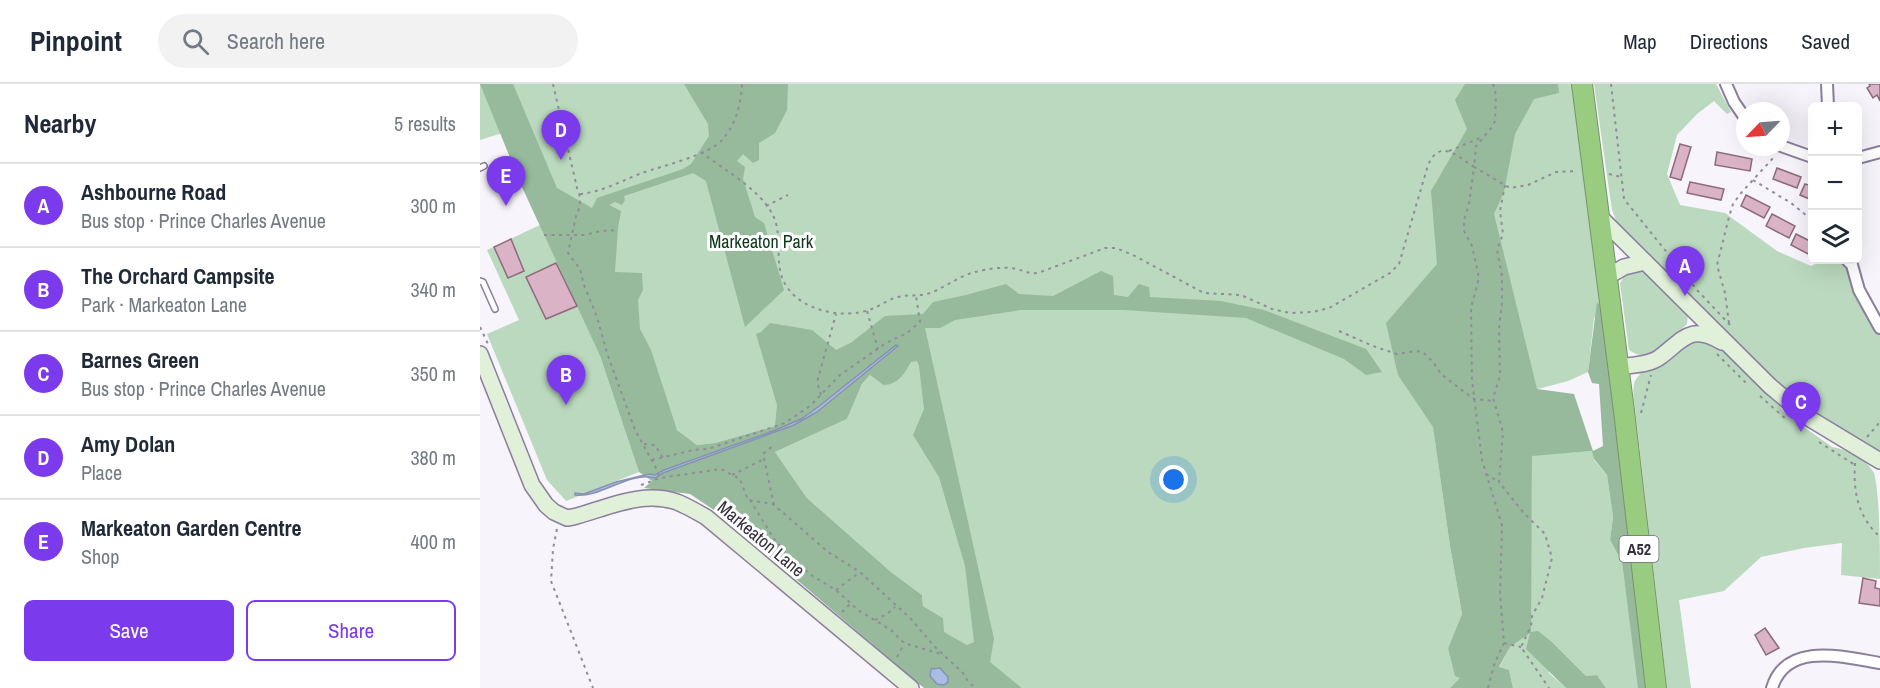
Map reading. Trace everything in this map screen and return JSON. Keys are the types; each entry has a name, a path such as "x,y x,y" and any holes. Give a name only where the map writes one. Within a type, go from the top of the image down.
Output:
{"highway":[{"name":"A52","path":"1582,84 1619,367 1656,688"}],"street":[{"path":"1726,84 1736,105"},
{"path":"1827,84 1828,102"},
{"path":"1790,150 1809,156"},
{"path":"1862,157 1880,152"},
{"path":"1600,217 1770,386 1857,457 1880,461"},
{"path":"1607,277 1624,267 1645,262"},
{"path":"1851,264 1859,290 1880,328"},
{"path":"1871,314 1880,305"},
{"path":"1619,367 1659,358 1677,342 1695,334 1708,336 1732,349"},
{"path":"480,354 532,485 546,505 560,515"},
{"name":"Markeaton Lane","path":"560,515 567,518 573,517 632,500 649,498 670,500 687,507 706,517 739,543 793,591 911,688"},
{"path":"1772,688 1780,670 1798,659 1832,656 1880,663"}],"lane":[{"path":"480,281 483,282 495,309"}],"path":[{"path":"553,84 580,194 568,253 580,269 635,430 660,478 721,469 740,479 748,500 774,539 791,559 836,590 858,610 891,630 904,644 945,655"},
{"path":"580,194 603,189 701,152 721,141 733,123 741,102 742,84"},
{"path":"1488,688 1503,643 1500,594 1502,525 1482,460 1474,399 1471,308 1479,278 1472,246 1464,231 1476,146 1495,121 1496,95 1493,84"},
{"path":"1611,84 1624,199 1697,290 1737,333"},
{"path":"701,152 752,189 766,206 776,224 784,282 794,294 807,304 836,313 867,311 895,298 932,292 973,273 1015,268 1028,273 1038,273 1111,248 1133,255 1204,293 1241,295 1272,309 1303,313 1324,310 1390,273 1399,264 1428,165 1434,154 1438,151 1449,151 1482,137"},
{"path":"1449,151 1510,188 1522,187 1556,172 1594,170"},
{"path":"1729,325 1725,293 1717,265 1718,258 1733,204 1774,156"},
{"path":"1753,180 1808,216"},
{"path":"1499,482 1503,432 1494,401 1500,376 1499,329 1502,276 1497,250 1503,234 1500,211 1505,185"},
{"path":"766,206 788,195"},
{"path":"544,235 573,235 618,230"},
{"path":"652,460 708,449 785,423 810,406 840,375 878,349 908,333 920,322 916,296"},
{"path":"867,311 878,349"},
{"path":"821,395 817,382 836,313"},
{"path":"1339,331 1397,354 1423,352 1441,374 1474,399 1494,401"},
{"path":"1716,353 1748,385"},
{"path":"1641,415 1651,375 1656,369"},
{"path":"1756,393 1788,420"},
{"path":"1880,422 1868,435 1857,457 1855,493 1866,522 1880,537"},
{"path":"1860,433 1868,435"},
{"path":"1816,439 1857,457"},
{"path":"644,444 655,445 663,458"},
{"path":"774,445 763,454 774,505"},
{"path":"732,475 764,459"},
{"path":"1485,473 1499,482 1522,511 1545,534 1552,558 1542,598 1532,616 1531,626 1521,647"},
{"path":"750,500 774,505 828,552 860,572 911,619 934,646 963,673 969,683 977,688"},
{"path":"560,515 553,549 550,581 593,688"},
{"path":"836,590 860,572"},
{"path":"875,620 896,606"},
{"path":"1503,643 1521,647 1549,688"},
{"path":"890,670 904,644"}],"green space":[{"name":"Markeaton Park","path":"480,84 1576,84 1602,308 1594,318 1588,372 1568,381 1516,395 1408,389 1433,426 1462,614 1448,648 1461,678 1450,688 1022,688 967,645 943,632 943,618 923,606 922,595 891,572 807,498 775,452 847,419 862,384 870,375 883,385 910,362 824,388 775,426 715,443 697,445 677,430 516,129 480,140"},
{"name":"Markeaton Park","path":"480,84 513,84 557,188 592,208 597,198 683,169 691,164 709,136 708,124 684,84 788,84 787,110 775,133 759,143 759,160 753,163 743,154 737,161 745,167 743,179 755,217 764,223 784,290 745,327 706,181 693,173 624,196 625,200 622,205 615,202 609,205 621,211 615,272 642,273 643,290 638,300 640,329 651,350 677,430 697,445 715,443 775,426 777,405 756,334 770,323 812,330 836,350 852,342 885,316 923,314 933,302 1006,284 1019,294 1053,296 1101,271 1113,276 1114,295 1128,297 1139,284 1149,287 1150,297 1221,301 1264,310 1366,349 1382,372 1366,375 1344,359 1246,318 1124,310 1021,310 955,320 940,328 925,328 994,639 990,662 1022,688 924,688 717,512 690,494 644,488 652,481 639,472 600,356 522,187","holes":["917,361 924,409 913,435 939,477 965,566 974,642 967,645 944,632 943,618 923,606 922,595 891,572 807,498 775,452 847,419 862,384 870,375 883,385 888,385 900,378 911,362"]},
{"path":"1465,84 1558,84 1559,93 1534,99 1515,134 1504,192 1494,214 1537,389 1574,394 1593,451 1603,446 1599,384 1592,383 1588,372 1597,302 1602,308 1648,688 1638,688 1622,562 1610,540 1613,517 1607,475 1594,459 1592,451 1532,456 1531,632 1538,631 1552,642 1586,676 1597,675 1606,688 1566,688 1526,649 1530,633 1510,647 1499,667 1509,670 1513,688 1450,688 1460,678 1455,676 1448,648 1462,614 1433,427 1398,375 1386,323 1437,264 1431,191 1467,129 1455,100"},
{"path":"1594,84 1716,84 1731,112 1727,114 1714,101 1697,114 1677,135 1667,174 1680,205 1725,213 1777,251 1811,266 1845,264 1856,298 1880,334 1880,450 1869,448 1844,433 1782,389 1632,241 1617,223 1612,210"},
{"path":"540,225 600,356 639,472 566,501 547,480 487,334 519,320 487,250"},
{"path":"1633,271 1646,271 1688,314 1687,324 1661,349 1646,355 1629,350 1620,283"},
{"path":"1694,339 1720,345 1776,401 1783,412 1832,447 1856,456 1871,468 1874,473 1877,495 1880,579 1841,575 1842,543 1761,557 1724,591 1679,600 1691,688 1667,688 1633,388 1637,378 1643,372"},
{"path":"1593,451 1594,460 1607,475 1613,517 1610,540 1622,562 1639,688 1606,688 1597,675 1586,676 1552,642 1549,673 1566,688 1513,688 1509,670 1499,668 1510,647 1530,632 1532,455"}],"water":[{"path":"896,345 898,346 817,412 794,425 663,473 655,478 635,478 595,493 575,495 575,493 584,494 616,482 649,474 655,475 801,419"},
{"path":"940,668 948,677 948,682 944,685 937,684 930,676 931,669"}],"building":[{"path":"1869,84 1880,84 1880,101 1877,95 1873,98 1867,88"},
{"path":"1680,144 1691,147 1681,180 1670,177"},
{"path":"1717,152 1752,159 1750,171 1715,165"},
{"path":"1777,168 1801,177 1797,188 1773,179"},
{"path":"1690,182 1724,189 1721,200 1687,193"},
{"path":"1805,184 1808,185 1808,198 1800,195"},
{"path":"1746,195 1770,207 1764,218 1741,206"},
{"path":"1772,214 1795,226 1789,238 1766,226"},
{"path":"1796,234 1808,240 1808,254 1791,245"},
{"path":"511,239 524,271 508,278 494,247"},
{"path":"556,263 577,306 546,319 526,277"},
{"path":"1863,578 1876,581 1875,588 1880,589 1880,606 1859,603"},
{"path":"1765,628 1779,648 1766,655 1755,635"}],"place":[{"name":"Amy Dolan","path":"561,160"},
{"name":"Markeaton Garden Centre","path":"506,206"},
{"name":"Ashbourne Road","path":"1685,296"},
{"name":"The Orchard Campsite","path":"566,405"},
{"name":"Barnes Green","path":"1801,432"}]}
